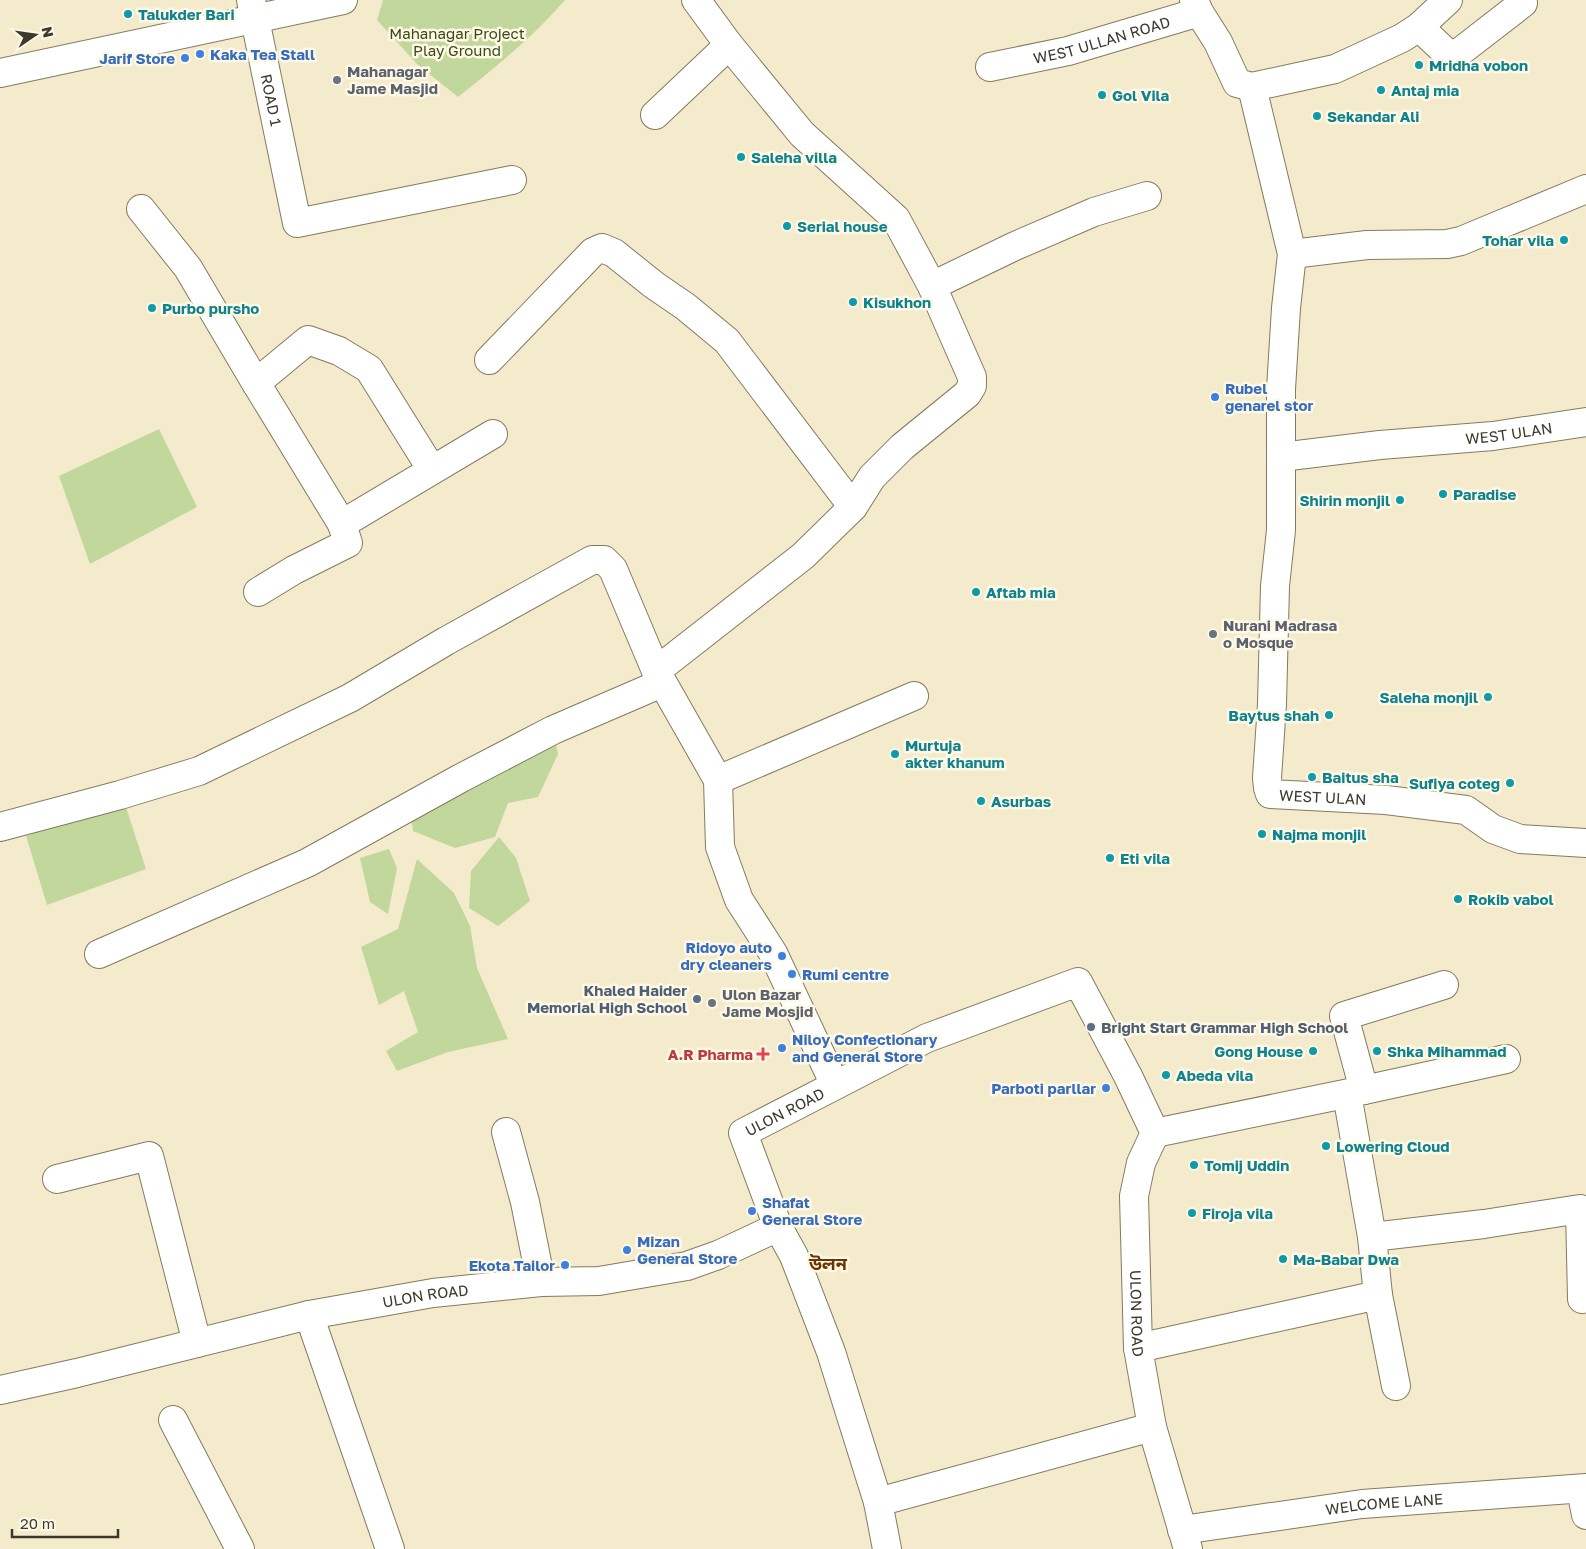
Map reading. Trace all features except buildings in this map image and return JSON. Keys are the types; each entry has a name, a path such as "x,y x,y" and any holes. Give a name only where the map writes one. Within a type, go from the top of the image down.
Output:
{"street":[{"path":"0,74 253,9 343,0"},
{"path":"100,954 307,863 460,778 659,677 803,556 853,507 872,477 902,447 967,394 972,386 972,377 932,286 896,220 802,134 729,45 696,0"},
{"path":"1196,6 1245,85 1335,69 1402,38 1419,27 1448,0"},
{"path":"1419,27 1452,58 1523,3"},
{"name":"WEST ULLAN ROAD","path":"990,67 1068,52 1196,6"},
{"name":"ROAD 1","path":"253,9 297,223 512,180"},
{"path":"655,115 729,45"},
{"name":"WEST ULAN","path":"1245,85 1292,254 1281,389 1281,530 1275,586 1272,704 1267,778 1270,794 1386,800 1466,810 1494,829 1520,839 1586,843"},
{"path":"1292,254 1367,246 1447,244 1461,241 1586,189"},
{"path":"932,286 1015,246 1094,212 1147,196"},
{"path":"140,209 188,268 342,524 348,543 294,570 258,592"},
{"path":"489,360 593,252 602,248 614,253 654,285 686,307 727,341 853,507"},
{"path":"256,383 308,340 339,351 369,369 432,470"},
{"name":"WEST ULAN","path":"1281,457 1380,445 1493,436 1586,422"},
{"path":"342,524 493,434"},
{"path":"0,827 120,795 200,771 350,698 446,641 592,560 604,560 613,569 659,677 718,780 720,846 739,900 773,953 835,1085"},
{"path":"718,780 914,696"},
{"name":"ULON ROAD","path":"0,1390 309,1314 433,1292 541,1282 599,1281 687,1266 718,1255 778,1227 743,1133 927,1038 1078,982 1128,1076 1154,1133 1141,1163 1134,1196 1138,1348 1152,1427 1185,1539"},
{"path":"1396,1386 1378,1295 1356,1092 1344,1016 1444,985"},
{"path":"1154,1133 1506,1059"},
{"path":"506,1132 525,1202 541,1282"},
{"path":"57,1179 149,1156 197,1343"},
{"path":"1372,1237 1484,1224 1580,1209 1582,1299"},
{"path":"778,1227 794,1256 831,1352 878,1502 887,1549"},
{"path":"1138,1348 1378,1295"},
{"path":"309,1314 390,1549"},
{"path":"173,1420 240,1549"},
{"path":"878,1502 1152,1427"},
{"path":"1584,1489 1586,1515"},
{"name":"WELCOME LANE","path":"1185,1539 1362,1504 1584,1489"}],"green space":[{"name":"Mahanagar Project Play Ground","path":"383,0 565,0 528,39 458,97 417,64 377,20"},
{"path":"159,429 197,507 90,564 59,476"},
{"path":"555,739 558,754 538,797 508,803 495,837 455,848 413,831 411,818 425,815 449,790"},
{"path":"125,804 146,869 47,905 26,836"},
{"path":"499,837 516,858 530,901 498,926 469,908 471,871"},
{"path":"389,849 397,868 388,914 370,902 360,858"},
{"path":"417,859 454,893 470,926 477,968 508,1039 448,1052 397,1071 386,1051 418,1032 404,991 379,1005 361,947 398,929"}],"place":[{"name":"Talukder Bari","path":"128,14"},
{"name":"Kaka Tea Stall","path":"200,54"},
{"name":"Jarif Store","path":"185,58"},
{"name":"Mridha vobon","path":"1419,65"},
{"name":"Mahanagar Jame Masjid","path":"337,80"},
{"name":"Antaj mia","path":"1381,90"},
{"name":"Gol Vila","path":"1102,95"},
{"name":"Sekandar Ali","path":"1317,116"},
{"name":"Saleha villa","path":"741,157"},
{"name":"Serial house","path":"787,226"},
{"name":"Tohar vila","path":"1564,240"},
{"name":"Kisukhon","path":"853,302"},
{"name":"Purbo pursho","path":"152,308"},
{"name":"Rubel genarel stor","path":"1215,397"},
{"name":"Paradise","path":"1443,494"},
{"name":"Shirin monjil","path":"1400,500"},
{"name":"Aftab mia","path":"976,592"},
{"name":"Nurani Madrasa o Mosque","path":"1213,634"},
{"name":"Saleha monjil","path":"1488,697"},
{"name":"Baytus shah","path":"1329,715"},
{"name":"Murtuja akter khanum","path":"895,754"},
{"name":"Baitus sha","path":"1312,777"},
{"name":"Sufiya coteg","path":"1510,783"},
{"name":"Asurbas","path":"981,801"},
{"name":"Najma monjil","path":"1262,834"},
{"name":"Eti vila","path":"1110,858"},
{"name":"Rokib vabol","path":"1458,899"},
{"name":"Ridoyo auto dry cleaners","path":"782,956"},
{"name":"Rumi centre","path":"792,974"},
{"name":"Khaled Haider Memorial High School","path":"697,999"},
{"name":"Ulon Bazar Jame Mosjid","path":"712,1003"},
{"name":"Bright Start Grammar High School","path":"1091,1027"},
{"name":"Niloy Confectionary and General Store","path":"782,1048"},
{"name":"Gong House","path":"1313,1051"},
{"name":"Shka Mihammad","path":"1377,1051"},
{"name":"A.R Pharma","path":"763,1054"},
{"name":"Abeda vila","path":"1166,1075"},
{"name":"Parboti parllar","path":"1106,1088"},
{"name":"Lowering Cloud","path":"1326,1146"},
{"name":"Tomij Uddin","path":"1194,1165"},
{"name":"Shafat General Store","path":"752,1211"},
{"name":"Firoja vila","path":"1192,1213"},
{"name":"Mizan General Store","path":"627,1250"},
{"name":"Ma-Babar Dwa","path":"1283,1259"},
{"name":"Ekota Tailor","path":"565,1265"}],"district":[{"name":"উলন","path":"828,1263"}]}
